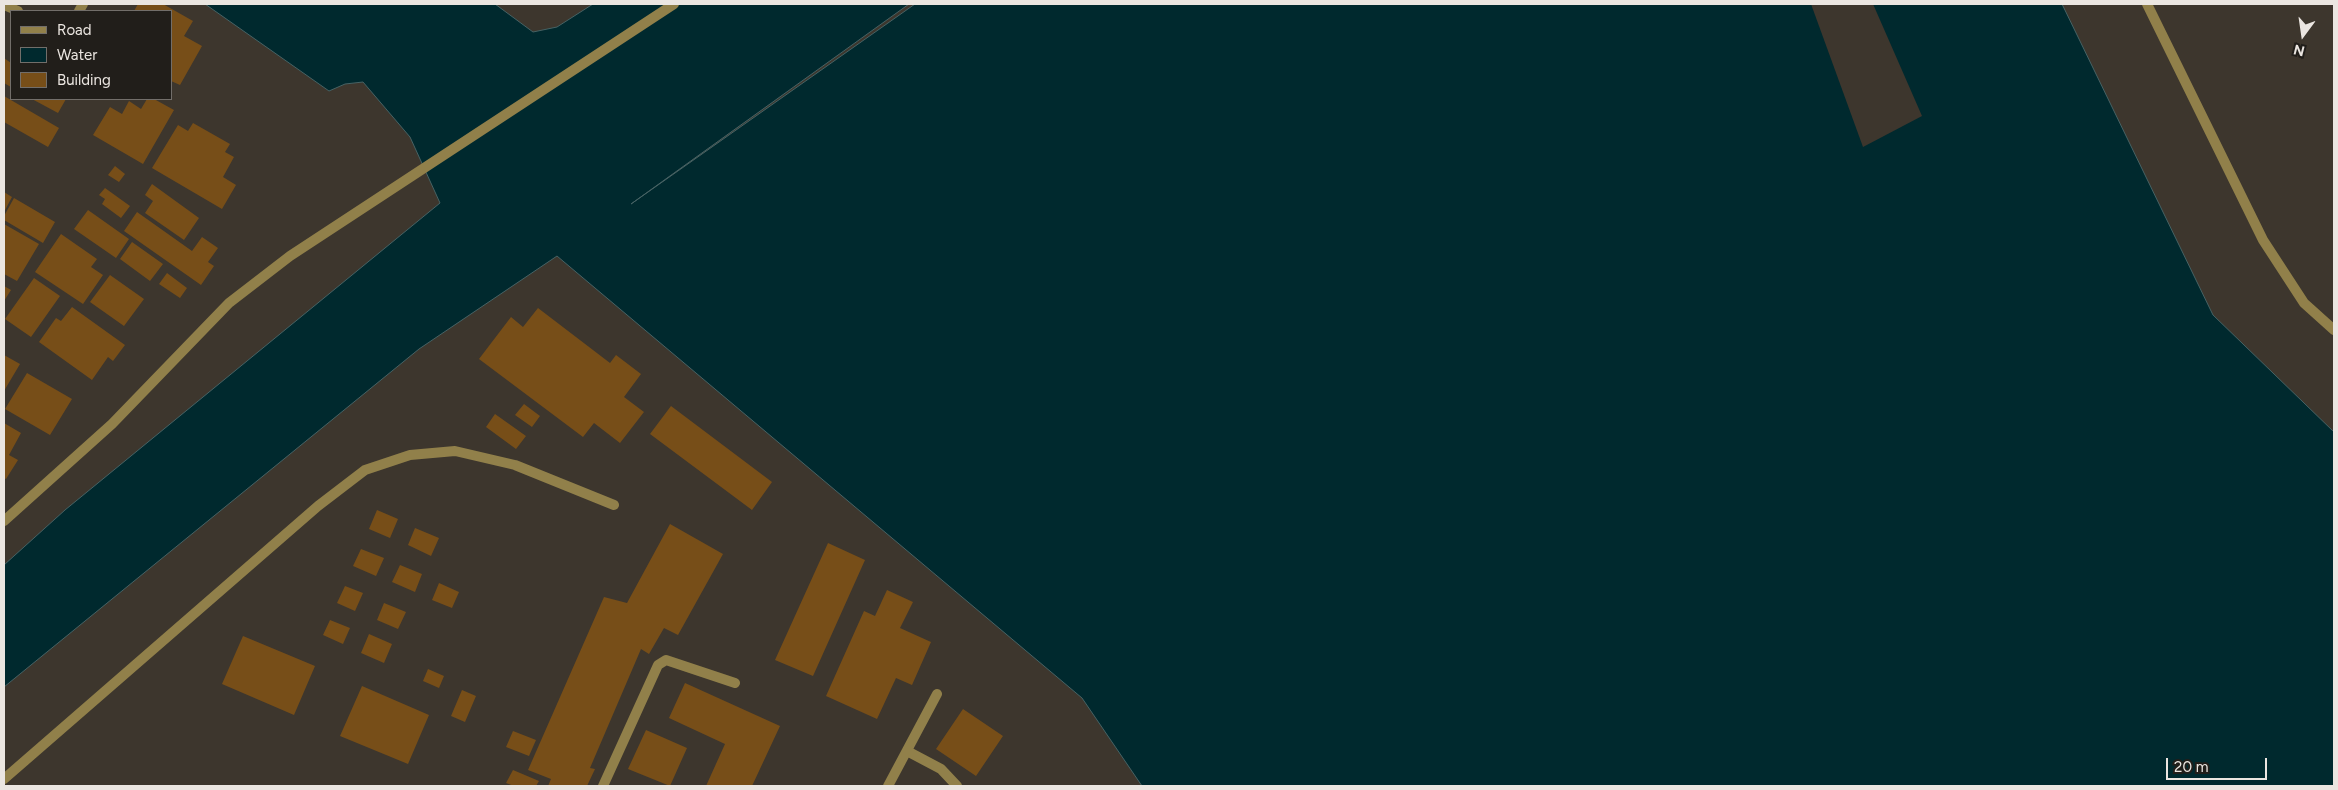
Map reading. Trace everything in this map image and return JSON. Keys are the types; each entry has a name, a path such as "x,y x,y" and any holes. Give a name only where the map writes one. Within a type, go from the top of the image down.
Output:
{"street":[{"path":"4,521 112,424 229,303 290,256 403,180 674,4"},
{"path":"2146,4 2263,240 2304,303 2334,330"},
{"path":"4,5 16,10"},
{"path":"4,780 318,506 365,470 410,455 455,451 514,465 614,505"},
{"path":"602,786 658,665 666,660 735,683"},
{"path":"888,786 936,694"},
{"path":"907,751 941,769 956,786"}],"water":[{"path":"205,4 495,4 533,32 557,27 593,4 909,4 631,204 915,4 2062,4 2213,315 2334,432 2334,786 1142,786 1082,698 557,256 419,349 4,687 4,565 65,510 440,203 410,137 363,82 345,84 329,91"}],"pier":[{"path":"1811,4 1873,4 1922,116 1863,147"}],"building":[{"path":"138,4 163,4 193,21 184,36 202,46 180,85 172,81 172,10 135,10"},
{"path":"4,58 10,62 10,86 4,83"},
{"path":"4,96 59,128 48,147 4,122"},
{"path":"34,100 65,100 58,113"},
{"path":"146,100 156,100 174,110 143,164 93,135 110,107 122,114 129,101 141,109"},
{"path":"193,123 230,144 225,152 234,157 223,177 236,185 222,209 152,168 178,125 188,131"},
{"path":"115,166 125,174 119,182 108,175"},
{"path":"152,184 199,218 184,240 145,213 153,201 145,195"},
{"path":"105,188 130,206 121,218 102,204 105,199 99,195"},
{"path":"4,192 12,197 4,212"},
{"path":"14,198 55,222 43,243 4,220 4,216"},
{"path":"88,210 129,239 116,258 74,229"},
{"path":"137,212 192,251 202,237 218,248 208,262 214,266 201,285 124,231"},
{"path":"4,224 39,244 17,281 4,274"},
{"path":"61,234 97,259 91,267 103,275 83,304 35,272"},
{"path":"132,242 163,264 150,281 120,259"},
{"path":"167,273 187,288 180,298 159,284"},
{"path":"110,275 144,299 124,326 90,302"},
{"path":"34,278 60,296 31,337 5,319"},
{"path":"4,286 11,290 4,301"},
{"path":"72,307 125,345 113,361 108,357 92,380 39,342 56,318 61,321"},
{"path":"538,308 610,363 616,355 641,374 624,397 644,412 620,443 594,423 583,437 479,359 511,317 523,327"},
{"path":"4,355 20,364 4,391"},
{"path":"27,373 72,399 50,435 5,409"},
{"path":"524,404 540,416 532,427 515,415"},
{"path":"671,406 772,482 752,510 650,434"},
{"path":"495,414 526,436 516,449 486,427"},
{"path":"4,423 21,433 9,455 18,460 6,479 4,478"},
{"path":"377,510 398,519 390,538 369,529"},
{"path":"670,524 723,554 678,635 664,628 649,654 641,649 590,768 595,769 587,786 548,786 551,779 528,770 604,597 627,603"},
{"path":"415,528 439,538 431,556 408,545"},
{"path":"828,543 865,560 813,676 775,660"},
{"path":"361,549 384,558 376,576 353,566"},
{"path":"400,565 422,574 415,592 392,582"},
{"path":"439,583 459,592 452,608 432,600"},
{"path":"345,586 363,593 355,611 337,603"},
{"path":"887,590 913,602 900,628 931,642 912,685 896,678 877,719 826,696 864,611 875,616"},
{"path":"384,603 406,612 398,629 377,620"},
{"path":"330,620 350,628 343,644 323,635"},
{"path":"369,634 392,644 384,663 361,653"},
{"path":"243,636 315,666 294,715 222,684"},
{"path":"428,669 444,676 439,688 423,681"},
{"path":"685,683 780,726 752,786 706,786 725,744 669,718"},
{"path":"362,686 429,715 408,764 340,736"},
{"path":"462,690 476,696 465,722 451,716"},
{"path":"963,709 1003,736 976,776 936,749"},
{"path":"646,730 687,748 670,786 628,769"},
{"path":"513,731 536,740 529,756 506,747"},
{"path":"513,770 539,781 536,786 514,786 506,783"}]}
